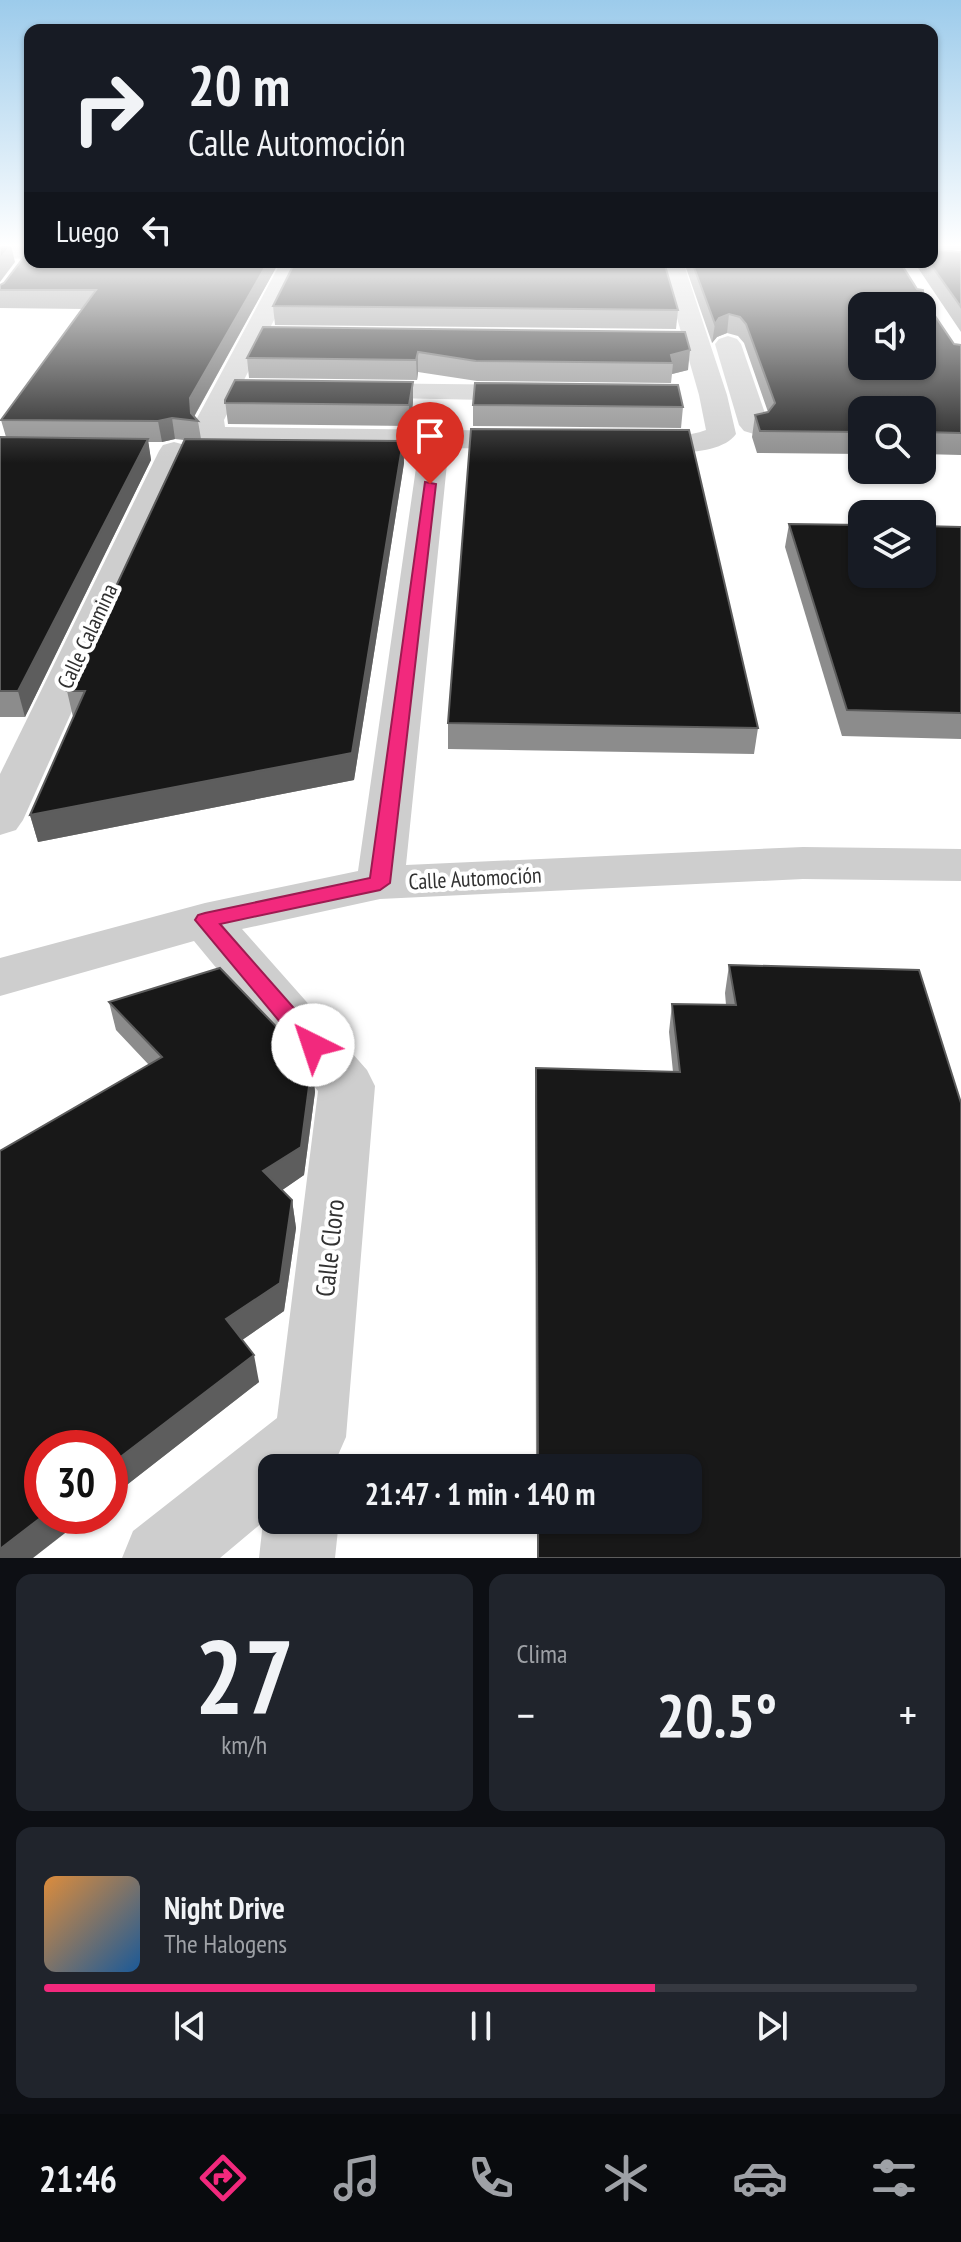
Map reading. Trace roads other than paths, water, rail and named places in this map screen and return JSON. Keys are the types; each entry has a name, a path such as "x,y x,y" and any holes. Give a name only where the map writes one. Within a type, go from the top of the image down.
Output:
{"street":[{"path":"264,318 210,420 210,433 215,436 557,440"},
{"path":"602,440 713,440 721,434 713,395 689,318"},
{"path":"720,318 754,425"},
{"path":"255,335 287,336"},
{"path":"665,340 696,340"},
{"path":"226,389 257,389"},
{"path":"320,390 556,393"},
{"path":"681,395 713,395"},
{"name":"Calle Calamina","path":"0,820 181,452"},
{"path":"380,883 433,454"},
{"name":"Calle Automoción","path":"0,977 205,920 380,883 803,863 961,865"},
{"name":"Calle Cloro","path":"160,1558 308,1452 347,1086 205,920"},
{"path":"297,1558 300,1534"}],"lane":[{"path":"181,452 433,454"}]}
